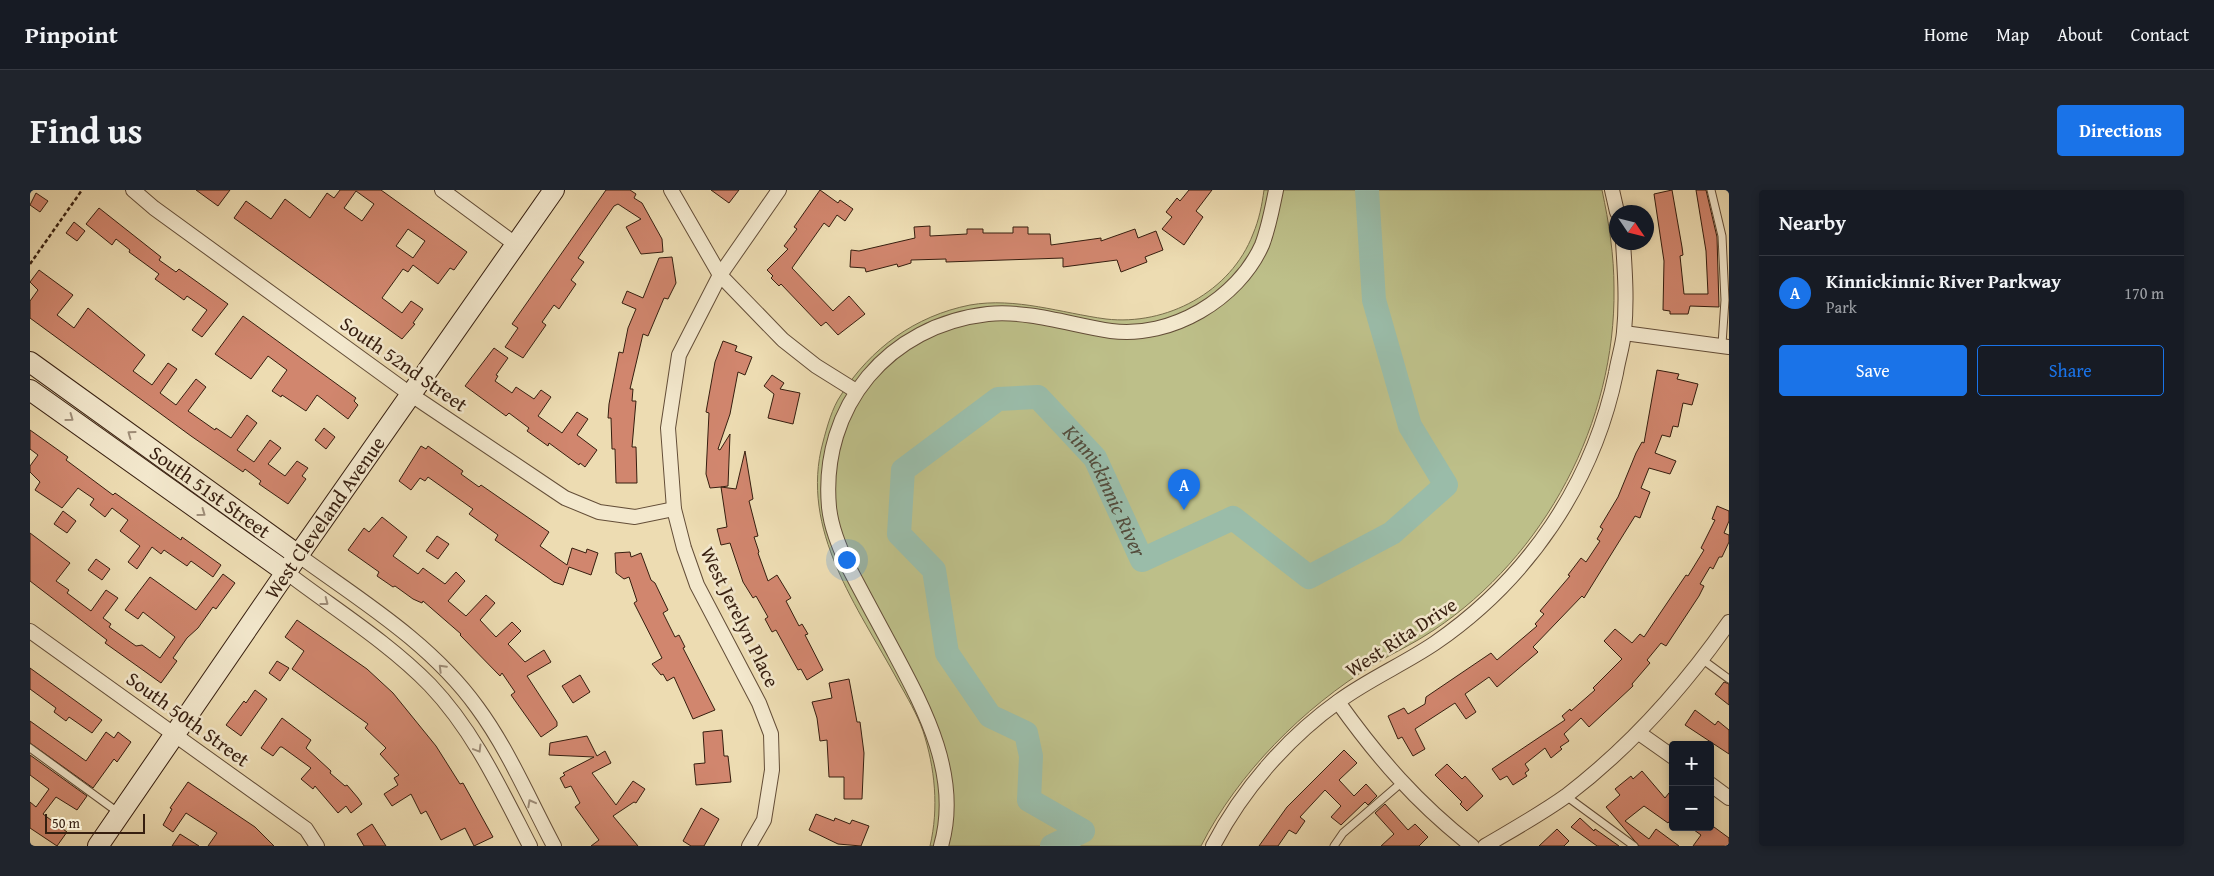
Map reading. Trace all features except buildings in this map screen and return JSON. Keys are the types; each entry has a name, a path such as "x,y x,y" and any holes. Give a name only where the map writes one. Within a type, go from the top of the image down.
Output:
{"street":[{"name":"South 52nd Street","path":"133,190 154,208 410,394 565,498 599,512 635,517 674,509"},
{"path":"442,190 515,244"},
{"name":"West Cleveland Avenue","path":"98,846 286,572 554,190"},
{"path":"671,190 720,275 783,340 816,366 856,391"},
{"name":"West Jerelyn Place","path":"749,846 764,820 772,770 770,734 759,703 698,585 684,548 674,509 668,428 678,355 720,275 779,190"},
{"path":"941,846 946,807 944,772 936,738 924,707 836,541 829,507 830,463 840,423 856,391 882,360 908,340 932,328 957,319 1010,314 1114,331 1141,330 1164,326 1191,316 1214,303 1234,285 1248,268 1261,246 1269,225 1276,190"},
{"path":"1612,190 1615,205"},
{"name":"West Rita Drive","path":"1213,846 1235,808 1276,757 1338,702 1434,643 1477,611 1510,580 1548,533 1578,484 1599,435 1612,391 1624,333 1623,250"},
{"path":"1624,333 1725,346"},
{"name":"South 51st Street","path":"30,362 372,608 423,649 476,706 497,738 554,846"},
{"name":"South 51st Street","path":"30,390 286,572 410,667 429,684 458,719 478,748 530,846"},
{"path":"1485,846 1565,796 1639,733 1703,660 1729,622"},
{"name":"South 50th Street","path":"30,631 306,829 317,846"},
{"path":"1338,702 1370,746 1401,783 1438,819 1472,846"},
{"path":"458,719 476,706"},
{"path":"1639,733 1669,754"},
{"path":"1713,786 1729,798"}],"lane":[{"path":"1711,190 1722,236 1725,346"},
{"path":"1703,660 1729,679"},
{"path":"30,748 120,814"},
{"path":"1334,846 1343,833 1401,783"},
{"path":"1565,796 1634,846"}],"path":[{"path":"30,264 82,190"}],"green space":[{"path":"1264,190 1602,190 1609,227 1609,250 1612,250 1613,263 1614,288 1611,338 1602,388 1587,436 1566,482 1540,525 1509,564 1474,600 1427,635 1347,682 1322,701 1275,744 1234,793 1216,819 1201,846 930,846 935,803 933,774 923,731 912,706 850,596 836,567 826,537 819,506 818,474 823,442 835,406 853,378 880,349 896,336 913,326 950,310 970,305 1004,303 1021,304 1106,319 1129,320 1151,317 1194,301 1213,288 1229,273 1243,255 1253,234"}],"waterway":[{"name":"Kinnickinnic River","path":"1052,846 1083,831 1029,800 1031,756 1026,733 990,716 947,653 934,570 899,534 903,470 998,399 1038,397 1095,458 1142,560 1233,518 1309,577 1392,533 1446,485 1410,426 1374,300 1367,190"}],"place":[{"name":"Kinnickinnic River Parkway","path":"1184,510"}]}
